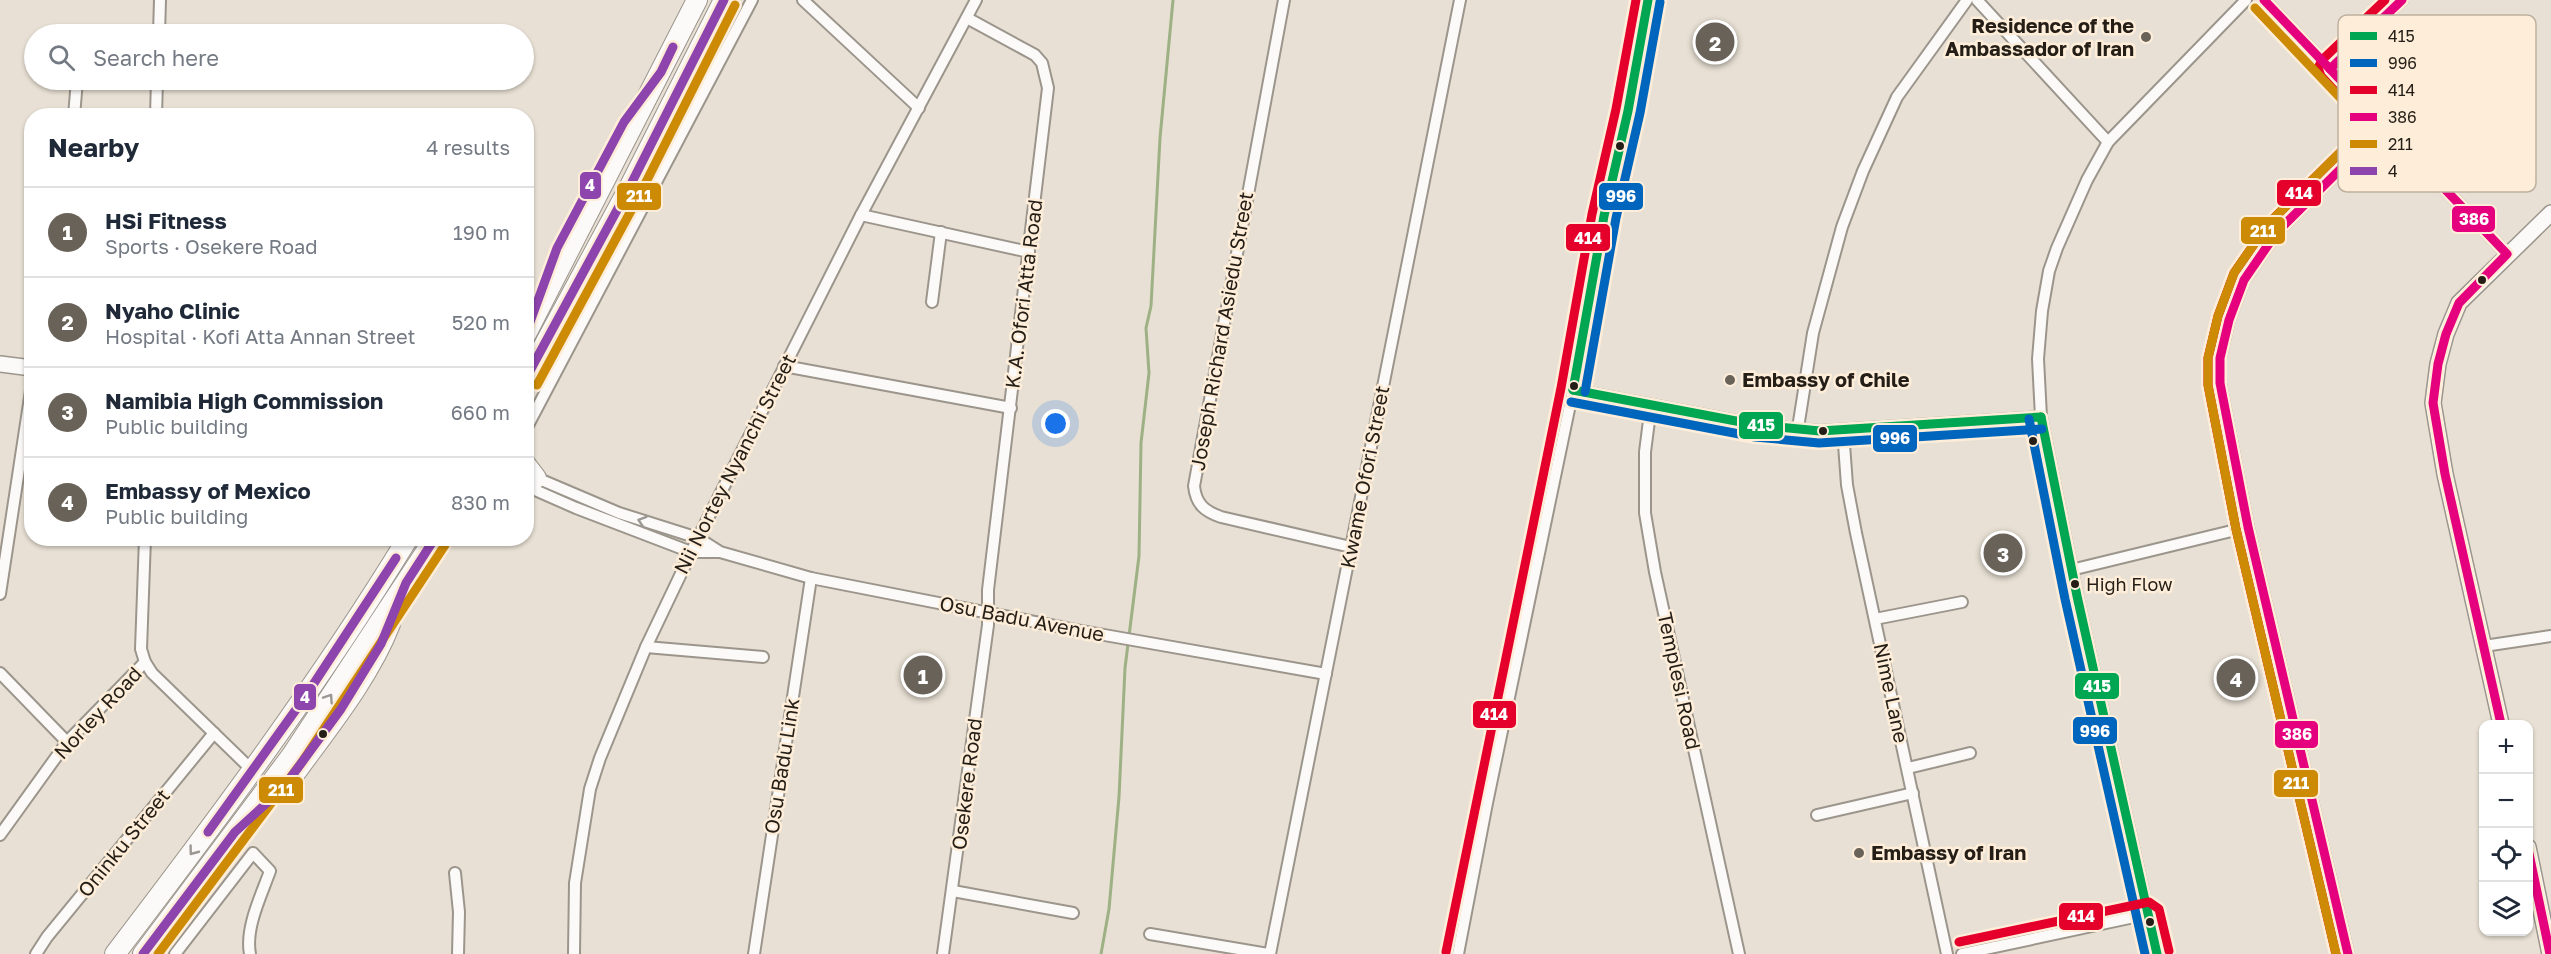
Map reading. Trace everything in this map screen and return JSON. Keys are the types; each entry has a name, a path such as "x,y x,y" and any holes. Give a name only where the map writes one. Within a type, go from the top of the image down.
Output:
{"highway":[{"path":"534,315 557,248 624,122 661,72 697,0"},
{"path":"534,364 629,188 724,0"},
{"path":"115,954 253,771 352,627 403,546"},
{"path":"143,954 236,832 283,788 341,709 381,644 406,583 432,546"}],"street":[{"path":"159,24 160,0"},
{"path":"534,414 752,0"},
{"path":"803,0 919,108"},
{"name":"Nii Nortey Nyanchi Street","path":"574,954 575,884 590,789 600,758 646,647 691,552 861,215 976,0"},
{"name":"Joseph Richard Asiedu Street","path":"1284,0 1194,486 1196,499 1209,513 1351,547"},
{"name":"Kwame Ofori Street","path":"1269,954 1460,0"},
{"path":"1458,954 1573,390 1604,216 1628,111 1648,0"},
{"path":"1798,428 1818,311 1842,227 1863,171 1897,97 1967,0"},
{"path":"1977,0 2108,142"},
{"path":"2157,954 2071,570 2041,417 2038,359 2049,271 2086,180 2108,142 2246,0"},
{"path":"2264,0 2338,77"},
{"path":"2386,15 2402,0"},
{"name":"K.A. Ofori Atta Road","path":"967,18 1026,50 1042,63 1048,88 988,590 988,613"},
{"path":"2330,69 2338,61"},
{"path":"75,108 76,90"},
{"path":"156,108 157,90"},
{"path":"2338,172 2277,232 2244,280 2229,320 2220,357 2220,383 2248,527 2348,954"},
{"path":"2447,192 2507,254"},
{"path":"2500,720 2445,474 2433,403 2438,364 2446,334 2459,303 2551,213"},
{"path":"861,215 1029,252"},
{"path":"932,302 941,232"},
{"path":"0,364 24,367"},
{"path":"784,366 1011,408"},
{"path":"1573,390 1757,425 1843,431 2041,417"},
{"name":"Templesi Road","path":"1651,405 1645,452 1645,513 1655,572 1739,954"},
{"name":"Nime Lane","path":"1843,431 1852,514 1947,954"},
{"path":"0,594 24,436"},
{"name":"Osu Badu Avenue","path":"534,482 619,513 698,538 720,552"},
{"name":"Osu Badu Avenue","path":"534,482 691,552 720,552 811,578 1115,637 1326,674"},
{"path":"2071,570 2248,527"},
{"name":"Norley Road","path":"0,835 66,742 145,662 141,649 145,546"},
{"name":"Osu Badu Link","path":"754,954 811,578"},
{"path":"1875,619 1962,602"},
{"name":"Osekere Road","path":"943,954 988,613"},
{"path":"2484,646 2551,636"},
{"path":"646,647 764,657"},
{"path":"145,662 152,673 253,771"},
{"path":"0,673 66,742"},
{"name":"Oninku Street","path":"36,954 47,937 214,733"},
{"path":"1908,768 1970,753"},
{"path":"1817,815 1913,793"},
{"path":"176,954 253,853 270,871 251,927 248,946 250,954"},
{"path":"2533,867 2550,954"},
{"path":"455,873 459,912 458,954"},
{"path":"953,891 1073,913"},
{"path":"1962,954 2148,914"},
{"path":"1150,934 1269,954"}],"waterway":[{"path":"1101,954 1109,909 1119,797 1125,668 1139,556 1141,443 1149,373 1146,328 1151,306 1160,138 1173,0"}],"transit line":[{"name":"4","path":"534,363 629,188 724,0"},
{"name":"414","path":"1446,952 1561,388 1592,214 1616,109 1636,0"},
{"name":"415","path":"1573,390 1604,216 1628,111 1648,0"},
{"name":"386","path":"2264,0 2338,77"},
{"name":"414","path":"2369,15 2385,0"},
{"name":"386","path":"2386,15 2402,0"},
{"name":"996","path":"1585,392 1616,218 1640,113 1660,2"},
{"name":"211","path":"537,385 640,194 735,5"},
{"name":"211","path":"2255,8 2338,95"},
{"name":"414","path":"2338,45 2322,60 2318,68 2321,76 2338,94"},
{"name":"4","path":"534,311 557,248 624,122 661,72 673,47"},
{"name":"386","path":"2330,69 2338,61"},
{"name":"414","path":"2336,954 2236,529 2208,385 2208,358 2218,316 2234,273 2268,224 2338,155"},
{"name":"211","path":"2336,954 2236,529 2208,385 2208,358 2218,316 2234,273 2268,224 2338,155"},
{"name":"386","path":"2338,172 2277,232 2244,280 2229,320 2220,358 2220,383 2248,527 2348,954"},
{"name":"386","path":"2448,192 2507,254 2459,303 2446,334 2438,364 2433,403 2445,474 2500,720"},
{"name":"415","path":"1573,390 1757,425 1820,431 2041,417"},
{"name":"996","path":"1571,402 1755,437 1819,443 2042,429"},
{"name":"415","path":"2041,417 2077,596 2157,954"},
{"name":"996","path":"2029,419 2065,599 2145,954"},
{"name":"4","path":"143,954 235,832 283,788 341,709 381,644 406,583 430,546"},
{"name":"211","path":"158,954 302,762 444,546"},
{"name":"4","path":"208,832 305,697 396,558"},
{"name":"386","path":"2533,873 2550,954"},
{"name":"414","path":"1959,942 2149,902 2159,909 2169,951"}],"place":[{"name":"Residence of the Ambassador of Iran","path":"2146,37"},
{"name":"Nyaho Clinic","path":"1715,42"},
{"name":"Embassy of Chile","path":"1730,380"},
{"name":"Namibia High Commission","path":"2003,553"},
{"name":"High Flow","path":"2075,584"},
{"name":"HSi Fitness","path":"923,675"},
{"name":"Embassy of Mexico","path":"2236,678"},
{"name":"Embassy of Iran","path":"1859,853"}]}
